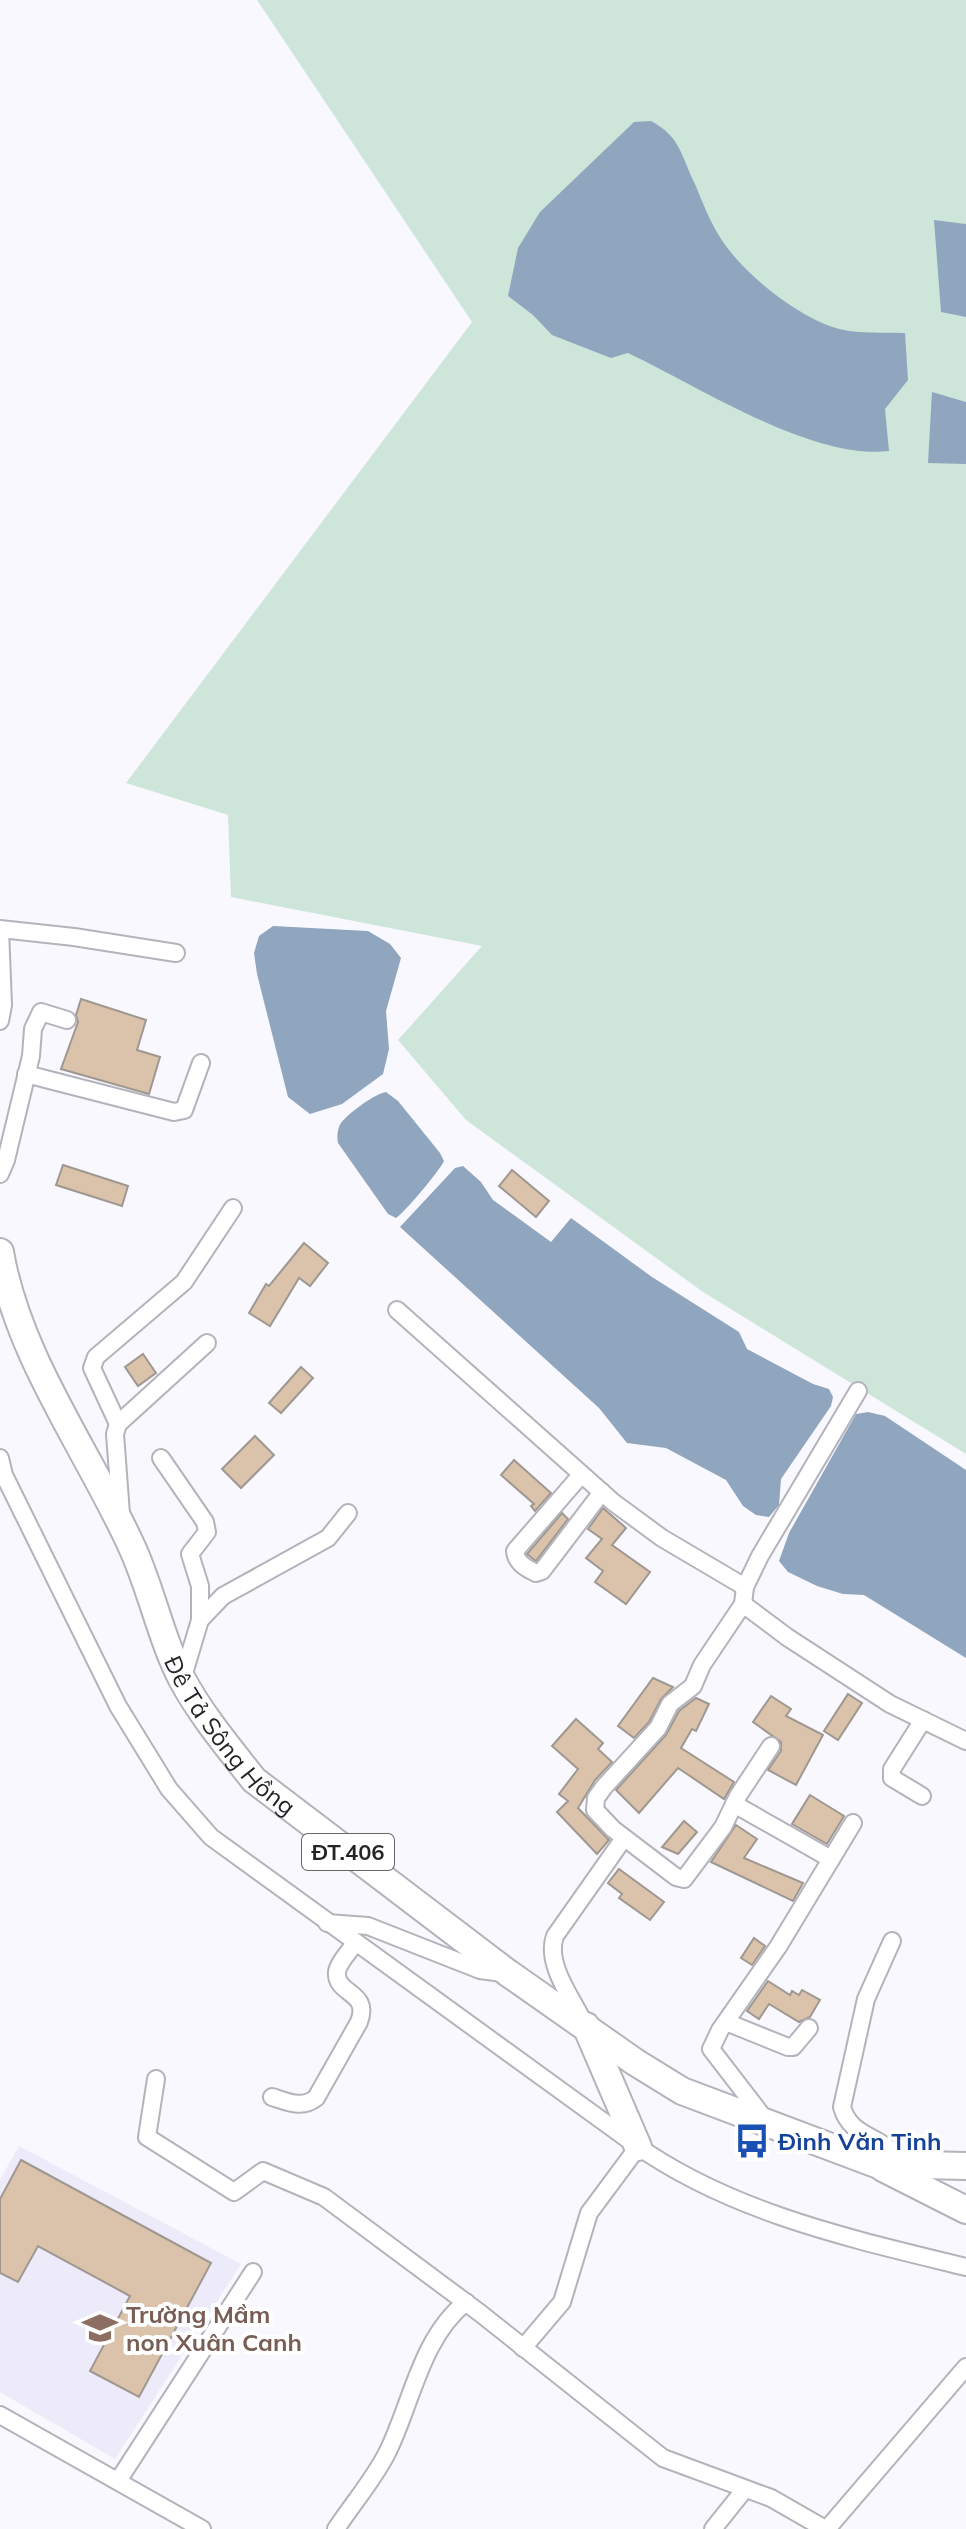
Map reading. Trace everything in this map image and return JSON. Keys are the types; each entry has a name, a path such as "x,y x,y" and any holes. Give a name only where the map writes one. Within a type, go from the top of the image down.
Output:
{"main road":[{"name":"Đê Tả Sông Hồng","path":"0,1252 4,1278 34,1356 132,1546 182,1680 221,1739 254,1780 508,1973 682,2091 876,2164 966,2166"},
{"path":"586,2026 638,2147"},
{"path":"876,2164 966,2210"}],"street":[{"path":"0,1021 3,1005 0,929 176,953"},
{"path":"0,1174 31,1056 33,1029 41,1012 67,1020"},
{"path":"26,1074 174,1112 184,1110 201,1063"},
{"path":"118,1424 92,1368 96,1357 184,1282 233,1208"},
{"path":"397,1310 602,1492 662,1538 745,1587"},
{"path":"122,1525 115,1434 118,1424 207,1343"},
{"path":"771,1746 723,1827 684,1879 676,1877 624,1838 601,1820 595,1810 596,1798 658,1728 670,1704 693,1686 702,1665 743,1604 745,1587 760,1556 858,1391"},
{"path":"0,1458 2,1476 118,1706 169,1789 211,1837 638,2147 696,2183 830,2233 966,2267"},
{"path":"161,1458 205,1522 207,1532 190,1554 200,1586 200,1620 182,1680"},
{"path":"581,1475 515,1551 516,1558 525,1567 536,1573 542,1571 602,1492"},
{"path":"200,1620 223,1596 328,1538 348,1513"},
{"path":"743,1604 890,1704 966,1741"},
{"path":"922,1796 892,1778 892,1769 923,1720"},
{"path":"734,1804 831,1859"},
{"path":"769,2124 711,2049 778,1947 853,1823"},
{"path":"586,2026 556,1966 552,1945 555,1936 624,1838"},
{"path":"327,1923 368,1926 480,1970 508,1973"},
{"path":"876,2164 888,2156 888,2148 845,2120 842,2107 866,1999 892,1941"},
{"path":"272,2097 301,2105 316,2098 359,2022 363,2012 361,2003 337,1975 355,1943"},
{"path":"726,2022 788,2047 793,2047 809,2028"},
{"path":"156,2079 147,2137 234,2192 263,2171 324,2197 466,2302 663,2458 771,2498 826,2529 966,2367"},
{"path":"523,2348 562,2302 589,2213 638,2147"},
{"path":"118,2481 253,2272"},
{"path":"336,2529 388,2452 429,2350 457,2309 466,2302"},
{"path":"0,2415 202,2529"},
{"path":"713,2529 745,2489"}],"shaded area":[{"name":"Trường Mầm non Xuân Canh","path":"19,2146 241,2264 115,2459 0,2392 0,2180"}],"green space":[{"path":"257,0 966,0 966,1454 703,1292 466,1120 398,1040 482,946 231,897 228,815 126,783 472,322"}],"water":[{"path":"651,121 669,134 679,148 718,234 756,279 791,306 827,325 859,332 905,333 908,380 885,409 889,451 858,451 791,433 628,353 611,358 552,335 508,296 518,248 540,212 634,122"},
{"path":"934,220 966,224 966,317 941,312"},
{"path":"932,392 966,402 966,464 928,463"},
{"path":"273,926 368,931 390,944 401,958 386,1011 389,1049 383,1074 342,1104 310,1114 288,1097 257,974 254,953 259,936"},
{"path":"386,1092 398,1101 444,1161 422,1191 396,1218 388,1214 338,1143 339,1128 344,1119 369,1100"},
{"path":"463,1166 481,1182 493,1200 551,1242 571,1218 652,1277 739,1332 747,1349 813,1384 829,1389 833,1397 831,1406 781,1479 779,1505 769,1517 756,1515 743,1506 726,1480 666,1448 627,1443 599,1408 400,1227 455,1168"},
{"path":"868,1412 885,1416 966,1470 966,1658 864,1595 843,1594 817,1586 788,1572 779,1561 789,1533 856,1414"}],"building":[{"path":"81,999 146,1020 137,1050 160,1057 149,1094 61,1069 78,1022 76,1015"},
{"path":"63,1165 128,1186 122,1206 56,1185"},
{"path":"512,1170 549,1201 536,1217 499,1186"},
{"path":"304,1243 328,1263 310,1286 299,1278 270,1326 249,1313 266,1284 269,1286"},
{"path":"143,1354 156,1373 138,1386 125,1367"},
{"path":"301,1367 313,1378 281,1413 269,1403"},
{"path":"255,1436 274,1455 241,1488 222,1469"},
{"path":"514,1460 551,1493 535,1511 531,1506 534,1504 501,1475"},
{"path":"603,1508 626,1528 612,1545 650,1572 626,1604 595,1582 603,1571 586,1558 602,1539 588,1529"},
{"path":"562,1513 568,1519 536,1561 527,1554"},
{"path":"653,1678 673,1687 634,1738 618,1726"},
{"path":"848,1694 862,1703 838,1740 824,1731"},
{"path":"771,1696 791,1709 786,1716 823,1735 796,1785 768,1770 781,1751 781,1742 753,1722"},
{"path":"696,1698 709,1704 696,1731 692,1729 681,1748 734,1782 724,1799 678,1768 639,1813 616,1790 666,1735 679,1711"},
{"path":"576,1719 603,1743 598,1749 612,1762 595,1780 578,1808 609,1840 597,1854 557,1812 568,1801 559,1794 578,1769 552,1746"},
{"path":"810,1795 844,1816 827,1844 792,1824"},
{"path":"684,1821 697,1832 678,1854 662,1847"},
{"path":"736,1825 757,1839 744,1858 803,1883 793,1901 711,1862"},
{"path":"619,1869 664,1902 650,1920 619,1898 622,1894 608,1883"},
{"path":"754,1938 765,1946 752,1965 741,1958"},
{"path":"768,1981 790,1995 792,1991 799,1995 802,1990 820,2000 810,2017 799,2022 769,2004 759,2019 747,2011"},
{"path":"21,2160 211,2263 139,2397 90,2371 130,2296 38,2246 18,2282 0,2273 0,2199"}],"place":[{"name":"Đình Văn Tinh","path":"752,2141"},
{"name":"Trường Mầm non Xuân Canh","path":"100,2328"}]}
